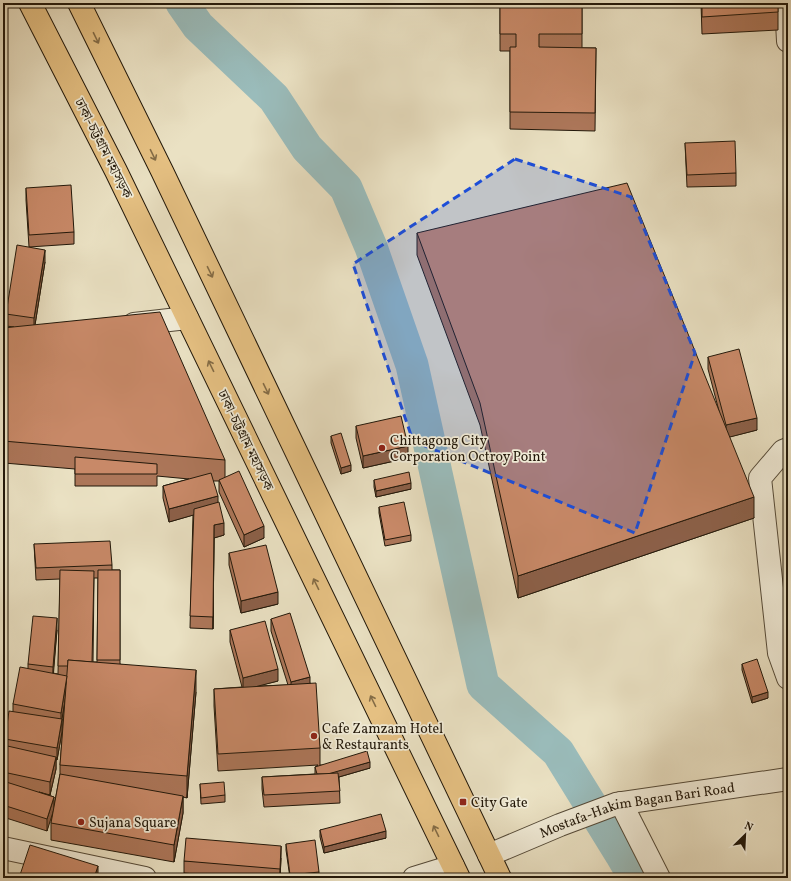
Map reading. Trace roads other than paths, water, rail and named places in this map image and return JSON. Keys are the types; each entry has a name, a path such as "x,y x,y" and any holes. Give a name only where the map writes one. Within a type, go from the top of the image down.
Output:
{"highway":[{"name":"ঢাকা-চট্টগ্রাম মহাসড়ক","path":"30,3 116,171 456,872"},
{"path":"79,3 172,192 500,878"}],"street":[{"path":"786,3 788,42"},
{"path":"118,325 187,318"},
{"path":"788,449 783,451 760,478 779,653 788,678"},
{"name":"Mostafa-Hakim Bagan Bari Road","path":"489,855 560,825 619,804 788,779"},
{"path":"619,804 659,878"},
{"path":"3,848 146,878"},
{"path":"414,878 456,872"}],"waterway":[{"path":"182,3 198,26 274,98 307,148 346,188 371,247 412,365 483,685 558,752 635,878"}],"place":[{"name":"Chittagong City Corporation Octroy Point","path":"382,448"},
{"name":"Cafe Zamzam Hotel & Restaurants","path":"314,736"},
{"name":"City Gate","path":"463,802"},
{"name":"Sujana Square","path":"81,822"}]}
